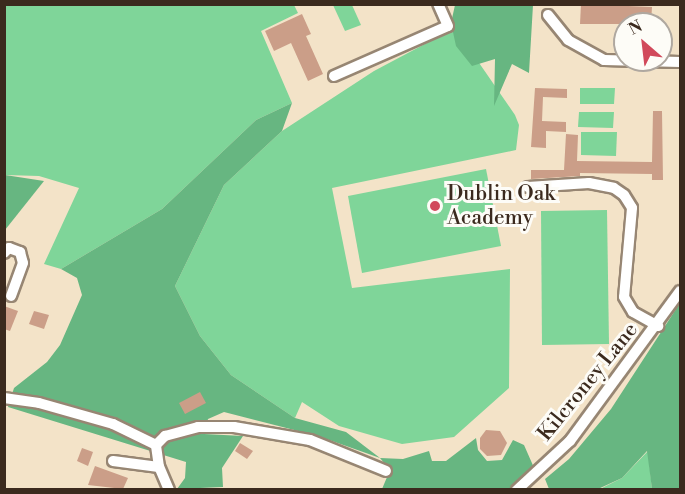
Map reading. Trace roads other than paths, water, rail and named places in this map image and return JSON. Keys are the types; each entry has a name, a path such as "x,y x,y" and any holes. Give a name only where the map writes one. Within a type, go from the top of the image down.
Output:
{"street":[{"path":"334,75 448,26 438,4"},
{"path":"548,15 568,40 604,60 681,62"},
{"path":"528,187 589,183 614,188 624,195 632,207 624,297 633,312 658,326"},
{"path":"4,253 9,248 20,252 23,263 11,296"},
{"name":"Kilcroney Lane","path":"517,489 570,441 658,326 681,291"},
{"path":"4,398 39,403 113,424 156,445"},
{"path":"156,445 165,436 198,427 234,427 310,440 386,471"},
{"path":"156,445 159,467 169,489"},
{"path":"113,461 159,467"}],"place":[{"name":"Dublin Oak Academy","path":"435,206"}]}
